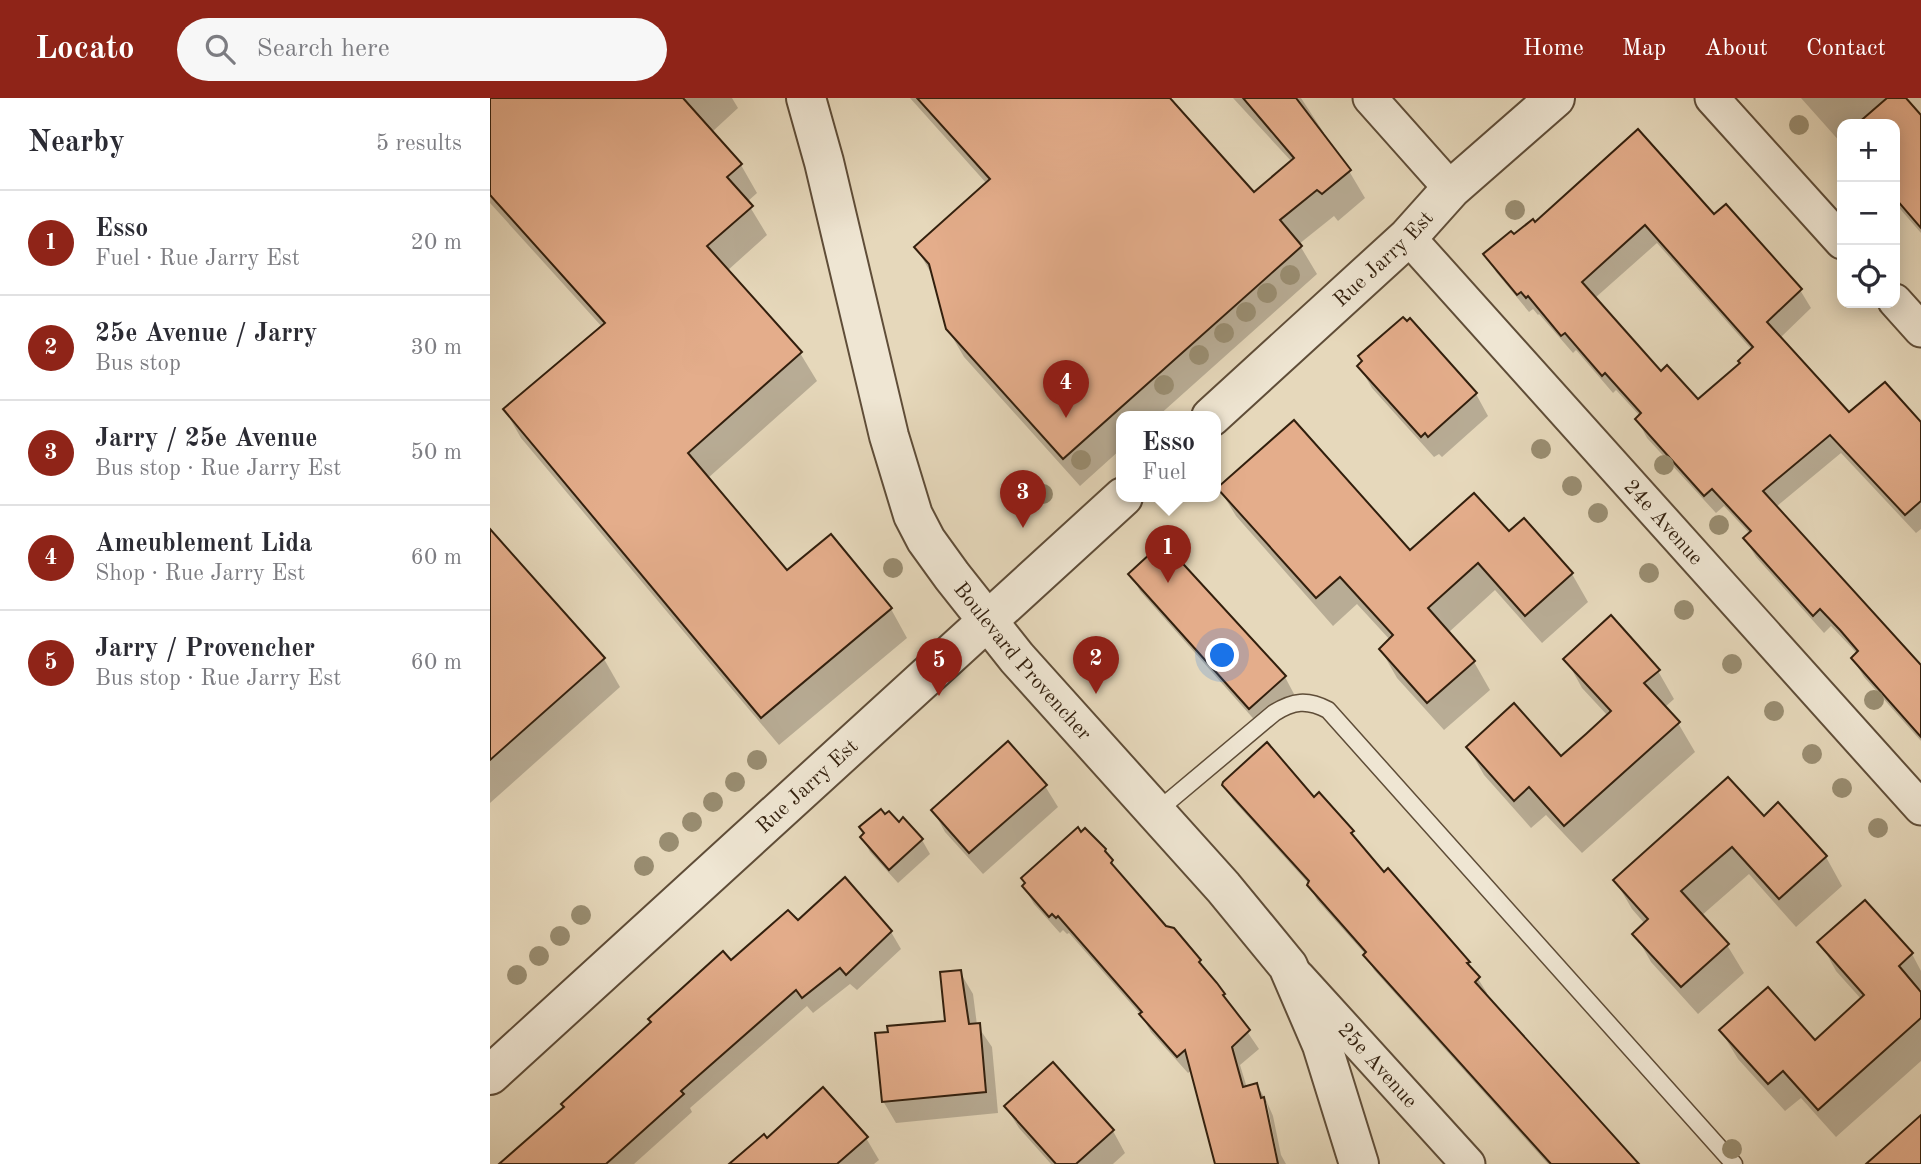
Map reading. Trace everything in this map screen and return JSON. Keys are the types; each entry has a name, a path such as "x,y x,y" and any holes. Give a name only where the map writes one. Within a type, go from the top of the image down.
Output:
{"street":[{"name":"Boulevard Provencher","path":"806,98 903,490 913,515 926,540 1017,658 1223,887 1288,966 1322,1045 1359,1164"},
{"path":"1370,98 1451,190"},
{"name":"Rue Jarry Est","path":"1218,411 1408,237 1451,190 1555,98"},
{"path":"1712,98 1837,236"},
{"name":"24e Avenue","path":"1408,237 1921,808"},
{"path":"1900,306 1921,330"},
{"name":"Rue Jarry Est","path":"490,1075 1118,502"},
{"name":"25e Avenue","path":"1288,966 1468,1164"}],"lane":[{"path":"1156,812 1274,713 1302,701 1315,703 1328,710 1734,1164"}],"building":[{"path":"490,98 683,98 742,164 727,177 753,206 707,246 802,352 688,453 787,570 831,534 892,608 761,718 503,409 605,323 490,195"},
{"path":"917,98 1170,98 1254,192 1294,158 1243,98 1296,98 1351,170 1322,194 1317,190 1280,220 1302,246 1063,459 946,329 929,264 914,247 990,179"},
{"path":"1887,98 1906,98 1921,115 1921,228 1900,204 1900,119 1863,119"},
{"path":"1638,129 1714,214 1726,204 1802,289 1767,322 1849,412 1885,382 1921,422 1921,501 1905,515 1830,435 1763,491 1921,665 1921,737 1851,658 1858,651 1840,630 1820,609 1813,616 1743,538 1751,531 1712,489 1704,496 1635,419 1641,413 1605,373 1602,376 1565,333 1561,336 1528,296 1526,298 1521,292 1517,295 1483,254 1511,231 1514,234 1533,219 1535,222","holes":["1645,225 1753,347 1738,361 1740,363 1698,399 1667,365 1661,371 1582,282"]},
{"path":"1403,317 1407,321 1410,318 1477,393 1428,437 1425,433 1421,437 1357,366 1362,361 1358,356"},
{"path":"1294,420 1410,550 1474,493 1509,531 1524,518 1573,573 1525,616 1478,563 1428,608 1475,661 1427,703 1379,649 1393,635 1340,577 1316,598 1221,492 1221,484"},
{"path":"490,529 605,658 490,760"},
{"path":"1163,542 1286,676 1249,709 1128,574"},
{"path":"1611,615 1660,670 1644,683 1680,722 1564,826 1529,787 1514,801 1466,747 1514,703 1561,756 1586,734 1611,711 1563,659"},
{"path":"1008,741 1047,785 969,853 931,810"},
{"path":"1267,742 1314,797 1319,792 1354,831 1351,833 1384,872 1388,868 1470,962 1467,963 1480,977 1475,982 1639,1164 1551,1164 1363,955 1366,952 1307,885 1309,881 1222,785"},
{"path":"1728,777 1764,816 1778,802 1827,856 1779,899 1732,847 1681,891 1729,944 1681,987 1632,934 1648,919 1613,880"},
{"path":"881,809 885,814 889,811 899,822 903,817 923,839 889,870 860,837 864,833 859,827"},
{"path":"1078,827 1081,832 1085,828 1106,849 1113,860 1111,863 1166,926 1174,928 1201,960 1199,962 1250,1030 1232,1047 1243,1087 1257,1083 1261,1098 1264,1097 1278,1164 1215,1164 1185,1050 1177,1057 1139,1014 1142,1012 1058,916 1056,918 1052,914 1049,917 1022,886 1025,883 1021,878"},
{"path":"845,877 892,931 846,975 840,968 802,998 796,990 681,1091 684,1094 606,1164 499,1164 564,1107 561,1104 651,1022 648,1019 723,951 731,960 788,910 798,920"},
{"path":"1865,900 1913,953 1899,966 1921,992 1921,1018 1818,1110 1783,1071 1768,1084 1719,1030 1768,987 1815,1040 1864,995 1817,942"},
{"path":"961,970 969,1024 980,1023 986,1092 882,1102 875,1033 888,1032 887,1026 945,1021 940,972"},
{"path":"1053,1062 1114,1130 1076,1164 1056,1164 1004,1106"},
{"path":"823,1087 868,1137 837,1164 729,1164 764,1134 767,1138"},
{"path":"1921,1115 1921,1164 1866,1164"}],"place":[{"name":"Ameublement Lida","path":"1066,418"},
{"name":"Jarry / 25e Avenue","path":"1023,528"},
{"name":"Esso","path":"1168,583"},
{"name":"25e Avenue / Jarry","path":"1096,694"},
{"name":"Jarry / Provencher","path":"939,696"}]}
